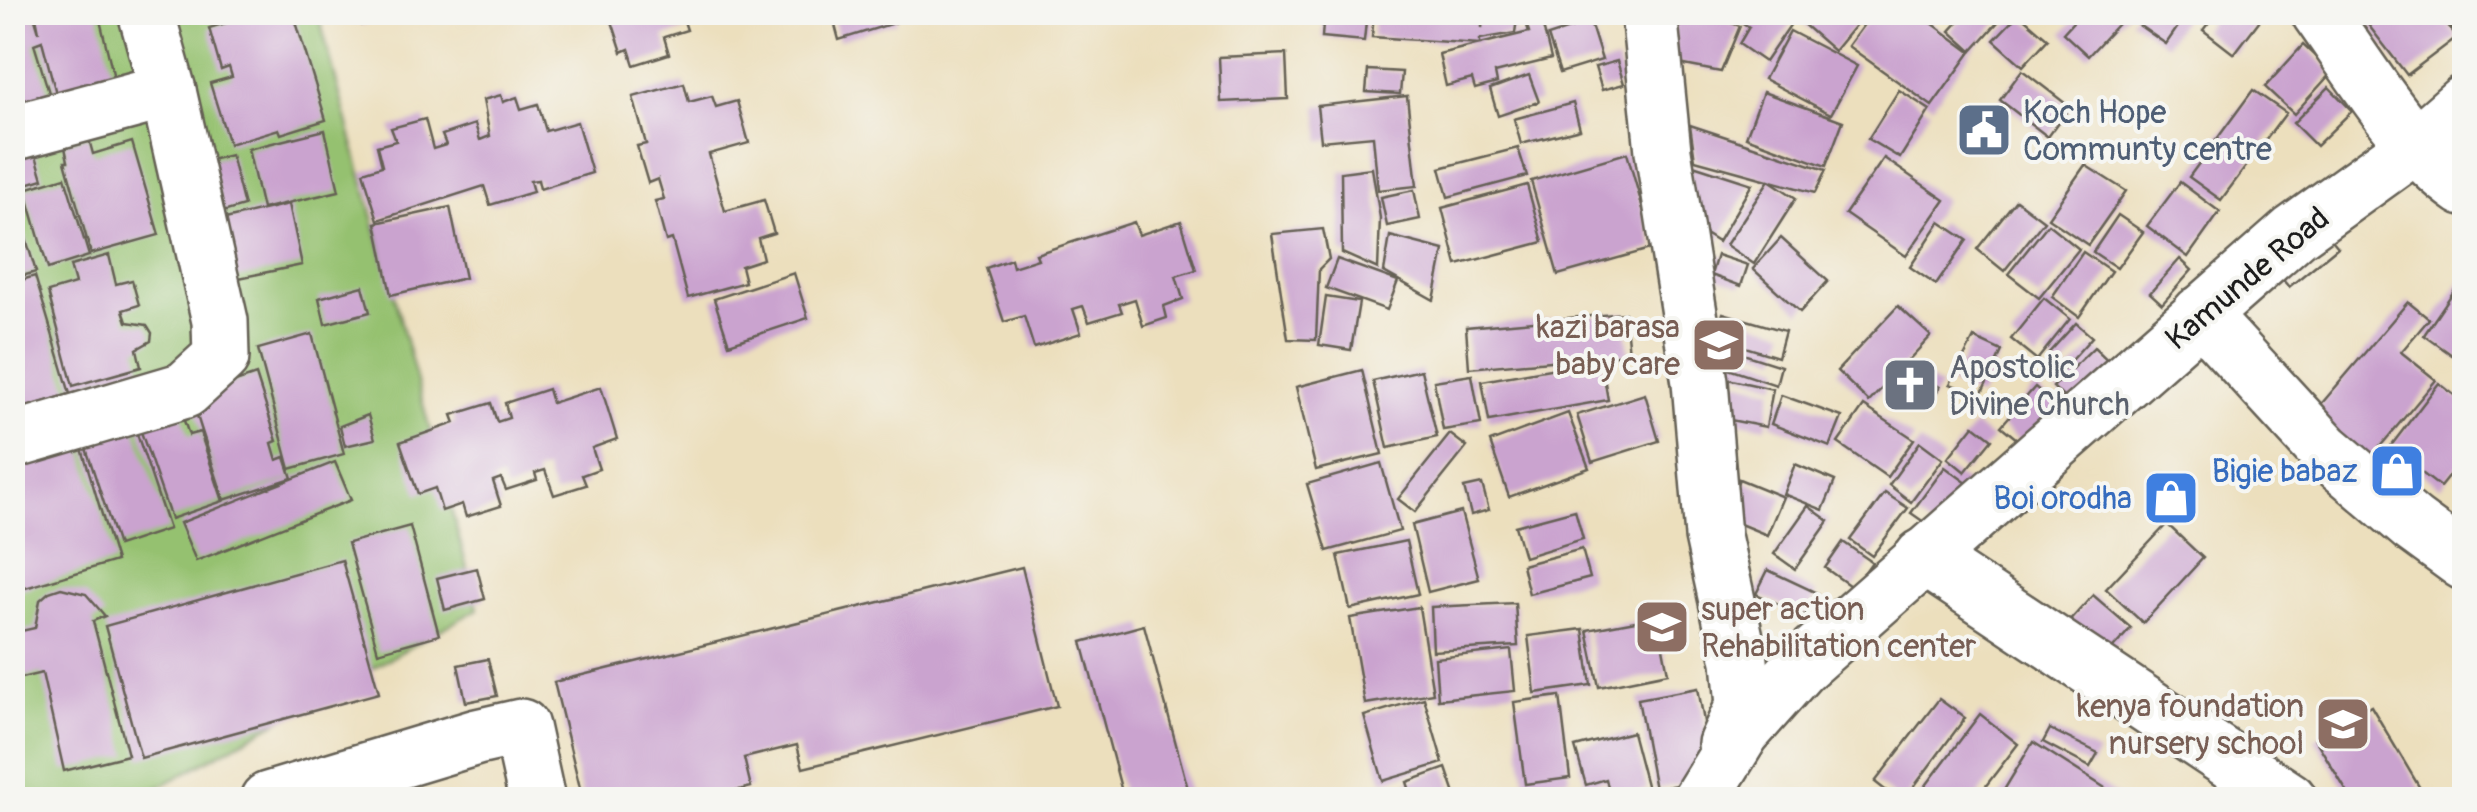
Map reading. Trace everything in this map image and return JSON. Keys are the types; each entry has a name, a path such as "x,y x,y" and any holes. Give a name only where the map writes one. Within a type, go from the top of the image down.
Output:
{"street":[{"path":"12,441 185,390 221,358 220,321 146,12"},
{"path":"1649,12 1664,151 1700,382 1713,536 1738,650 1744,704 1709,796"},
{"path":"2318,12 2416,145 2439,171 2464,188"},
{"path":"12,133 168,91"},
{"name":"Kamunde Road","path":"1709,796 1742,732 1800,668 2295,232 2416,145 2464,103"},
{"path":"2200,314 2325,450 2412,524 2464,562"},
{"path":"1923,557 2289,800"},
{"path":"268,800 477,736 521,727 537,800"}],"green space":[{"path":"12,13 318,13 478,609 138,799 13,799"}],"building":[{"path":"12,12 33,12 39,32 35,12 98,12 115,82 57,97 42,41 34,44 50,96 12,106"},
{"path":"262,12 293,12 326,120 229,144 210,83 232,77 229,67 221,70 209,28"},
{"path":"357,12 397,12 397,13 361,25"},
{"path":"609,12 699,13 683,18 687,30 664,37 669,54 634,65 629,49 622,52"},
{"path":"801,12 895,12 897,22 839,40 832,14 804,23"},
{"path":"1324,12 1367,12 1364,41 1322,37"},
{"path":"1374,12 1482,12 1482,28 1484,12 1518,12 1515,33 1480,39 1480,44 1372,37"},
{"path":"1552,12 1555,24 1543,27 1551,59 1495,73 1497,83 1475,89 1472,79 1446,86 1439,54 1529,32 1523,13"},
{"path":"1674,12 1724,12 1721,19 1740,26 1721,72 1674,63"},
{"path":"1734,12 1799,12 1765,62 1739,44 1749,27 1732,16"},
{"path":"1811,12 1866,12 1834,51 1802,23"},
{"path":"1873,12 1917,12 1971,52 1932,106 1848,46"},
{"path":"1967,12 1987,12 1998,22 1972,51 1950,31"},
{"path":"2082,12 2129,12 2088,56 2063,33"},
{"path":"2135,12 2188,12 2166,44 2130,19"},
{"path":"2217,12 2266,12 2234,54 2203,30"},
{"path":"2379,12 2438,12 2457,37 2407,75 2366,22"},
{"path":"2438,12 2464,12 2462,39"},
{"path":"2019,14 2048,39 2023,66 1994,40"},
{"path":"1590,22 1602,60 1560,73 1548,36"},
{"path":"1790,31 1857,66 1831,114 1764,79"},
{"path":"2303,45 2332,72 2294,114 2265,87"},
{"path":"1286,54 1288,99 1221,102 1219,57"},
{"path":"1617,61 1624,84 1602,90 1595,67"},
{"path":"1368,70 1402,72 1400,94 1366,92"},
{"path":"2022,70 2070,107 2048,137 2000,100"},
{"path":"1529,75 1539,102 1498,116 1490,89"},
{"path":"684,83 689,102 712,96 716,107 737,101 749,143 709,154 725,211 764,200 774,233 758,238 763,259 741,266 745,282 688,298 672,239 666,241 655,201 664,199 658,179 648,183 637,146 646,144 633,97"},
{"path":"2329,87 2352,111 2316,146 2293,123"},
{"path":"1899,90 1930,110 1900,158 1868,139"},
{"path":"2253,90 2286,113 2221,200 2189,177"},
{"path":"1763,92 1843,121 1826,166 1746,137"},
{"path":"501,95 503,102 517,97 521,109 538,104 546,131 577,122 592,173 540,189 538,180 530,181 533,192 490,205 484,186 378,220 363,172 382,166 377,146 396,141 391,128 425,119 433,149 446,145 442,135 475,124 480,140 490,136 483,100"},
{"path":"1407,96 1417,186 1378,190 1373,136 1321,141 1317,106"},
{"path":"1573,103 1580,129 1521,144 1514,119"},
{"path":"1690,125 1826,170 1815,193 1695,160"},
{"path":"325,130 339,191 262,209 248,149"},
{"path":"88,136 93,154 132,142 159,235 91,254 65,161 64,143"},
{"path":"1518,148 1527,176 1448,197 1440,168"},
{"path":"35,152 43,179 13,188 12,159"},
{"path":"1627,153 1654,248 1558,275 1531,181"},
{"path":"231,155 244,206 223,212 210,160"},
{"path":"1884,158 1945,200 1906,256 1845,214"},
{"path":"1690,164 1752,184 1718,242 1691,225"},
{"path":"2085,165 2126,191 2088,245 2048,218"},
{"path":"1372,168 1380,218 1378,269 1342,253 1341,172"},
{"path":"65,177 89,256 48,269 25,189"},
{"path":"1769,180 1796,198 1754,264 1726,245"},
{"path":"2180,182 2220,212 2188,257 2147,226"},
{"path":"1527,185 1543,242 1457,265 1442,208"},
{"path":"1414,190 1420,219 1387,226 1381,197"},
{"path":"12,192 36,272 12,279"},
{"path":"2016,200 2044,221 2004,271 1977,249"},
{"path":"289,204 302,265 234,279 221,220"},
{"path":"450,207 465,278 391,295 376,223"},
{"path":"2310,214 2338,247 2289,287 2261,255"},
{"path":"2118,215 2143,232 2117,268 2093,252"},
{"path":"1181,221 1196,270 1176,276 1183,299 1164,306 1167,318 1143,326 1135,299 1119,304 1122,312 1089,322 1083,306 1073,309 1081,333 1034,348 1024,316 1004,322 986,268 1011,259 1013,267 1038,259 1036,254 1134,222 1139,235"},
{"path":"1940,222 1967,240 1936,285 1910,267"},
{"path":"2048,224 2079,249 2039,298 2008,274"},
{"path":"1323,229 1329,259 1319,269 1316,340 1288,339 1272,234"},
{"path":"1390,236 1444,250 1434,300 1384,272"},
{"path":"1781,238 1828,281 1800,312 1753,269"},
{"path":"2083,252 2111,271 2079,317 2052,297"},
{"path":"109,255 116,284 132,280 139,305 123,310 127,322 147,325 151,341 137,349 141,367 73,386 48,292 75,284 70,266"},
{"path":"1717,255 1748,265 1741,286 1711,275"},
{"path":"1337,259 1398,281 1387,310 1326,288"},
{"path":"2180,259 2192,270 2162,304 2150,293"},
{"path":"794,273 808,318 729,344 714,299"},
{"path":"35,276 70,394 14,411 12,283"},
{"path":"2464,276 2464,353 2459,360 2424,335"},
{"path":"363,286 370,312 325,324 319,298"},
{"path":"1326,297 1359,302 1351,350 1319,345"},
{"path":"2044,298 2070,319 2037,360 2011,339"},
{"path":"2408,302 2429,319 2401,352 2436,380 2367,462 2311,416"},
{"path":"1898,306 1931,336 1869,402 1837,371"},
{"path":"1625,313 1629,354 1469,368 1466,327"},
{"path":"1723,313 1785,331 1778,357 1715,338"},
{"path":"2076,323 2092,337 2062,370 2046,356"},
{"path":"312,334 344,454 290,469 258,349"},
{"path":"1974,338 2002,351 1980,397 1950,384"},
{"path":"1721,347 1781,366 1776,385 1716,365"},
{"path":"2094,347 2121,373 2079,413 2053,387"},
{"path":"1601,360 1608,400 1489,421 1482,381"},
{"path":"1362,370 1382,454 1316,470 1296,387"},
{"path":"1421,370 1437,437 1388,448 1373,381"},
{"path":"1915,371 1940,387 1927,406 1902,390"},
{"path":"256,375 277,441 272,443 277,460 285,457 292,478 224,500 191,397"},
{"path":"1472,375 1481,424 1443,430 1434,381"},
{"path":"1718,377 1773,389 1766,427 1710,416"},
{"path":"2439,383 2459,399 2464,392 2464,457 2440,487 2409,463 2396,479 2377,464"},
{"path":"601,387 617,439 592,448 599,469 582,475 586,485 554,495 545,470 535,473 537,480 506,490 501,478 493,481 501,506 466,517 462,504 442,511 435,488 418,494 400,442 455,423 452,415 491,403 497,422 509,418 505,403 548,389 552,403"},
{"path":"2035,387 2074,419 2040,458 2001,426"},
{"path":"1645,394 1659,441 1592,462 1577,415"},
{"path":"1781,395 1842,417 1830,447 1771,424"},
{"path":"1864,406 1914,439 1887,477 1838,443"},
{"path":"181,412 189,435 200,432 223,501 171,519 139,426"},
{"path":"1568,413 1589,468 1509,497 1490,442"},
{"path":"368,415 375,439 345,446 340,426"},
{"path":"132,419 169,529 118,546 82,436"},
{"path":"1974,425 1992,439 1965,472 1948,458"},
{"path":"77,432 116,561 12,592 12,451"},
{"path":"1450,434 1467,447 1415,512 1398,499"},
{"path":"1920,442 1943,459 1911,502 1889,485"},
{"path":"335,462 351,500 196,561 180,523"},
{"path":"1381,463 1400,531 1327,551 1307,484"},
{"path":"1795,464 1835,481 1823,510 1783,494"},
{"path":"1945,467 1978,491 1944,536 1911,513"},
{"path":"1739,479 1783,497 1767,535 1723,517"},
{"path":"1482,484 1489,510 1471,515 1464,488"},
{"path":"1885,493 1908,508 1872,556 1850,540"},
{"path":"1808,506 1829,521 1795,569 1774,554"},
{"path":"1575,510 1583,539 1524,557 1515,526"},
{"path":"1461,512 1479,579 1428,592 1412,525"},
{"path":"2167,524 2203,558 2143,623 2106,589"},
{"path":"410,526 439,635 378,652 348,543"},
{"path":"1406,541 1418,594 1350,609 1338,555"},
{"path":"1843,542 1872,562 1853,588 1825,568"},
{"path":"1582,549 1590,578 1529,594 1522,565"},
{"path":"342,560 379,693 141,758 105,626"},
{"path":"1022,567 1057,706 803,768 797,745 744,758 751,787 700,800 583,800 554,682"},
{"path":"477,568 485,599 445,610 437,578"},
{"path":"1768,570 1817,593 1805,616 1756,594"},
{"path":"61,588 86,594 105,616 93,621 128,755 64,771 42,673 17,679 12,661 12,633 35,628 40,600"},
{"path":"2093,595 2131,628 2088,676 2050,643"},
{"path":"1515,603 1518,646 1433,651 1431,607"},
{"path":"1419,607 1433,693 1365,704 1350,618"},
{"path":"1657,617 1668,673 1599,687 1587,630"},
{"path":"1144,625 1191,800 1098,800 1122,792 1082,642"},
{"path":"1583,629 1591,685 1535,693 1528,636"},
{"path":"1511,650 1515,691 1438,699 1435,658"},
{"path":"488,659 497,696 466,702 458,665"},
{"path":"1698,688 1714,778 1655,789 1638,699"},
{"path":"1560,696 1570,778 1525,784 1514,702"},
{"path":"1424,698 1443,763 1383,781 1364,716"},
{"path":"1939,699 1965,718 1904,800 1898,800 1875,782"},
{"path":"2371,706 2427,800 2352,800 2315,739"},
{"path":"1980,714 2018,744 1975,800 1915,800"},
{"path":"2050,729 2098,753 2090,767 2043,742"},
{"path":"1632,732 1647,789 1611,800 1606,779 1586,785 1575,747"},
{"path":"2033,742 2124,800 1998,800"},
{"path":"1446,768 1456,797 1413,800 1407,782"}],"place":[{"name":"Koch Hope Communty centre","path":"1984,130"},
{"name":"kazi barasa baby care","path":"1719,345"},
{"name":"Apostolic Divine Church","path":"1910,385"},
{"name":"Bigie babaz","path":"2397,471"},
{"name":"Boi orodha","path":"2171,498"},
{"name":"super action Rehabilitation center","path":"1662,627"},
{"name":"kenya foundation nursery school","path":"2343,724"}]}
